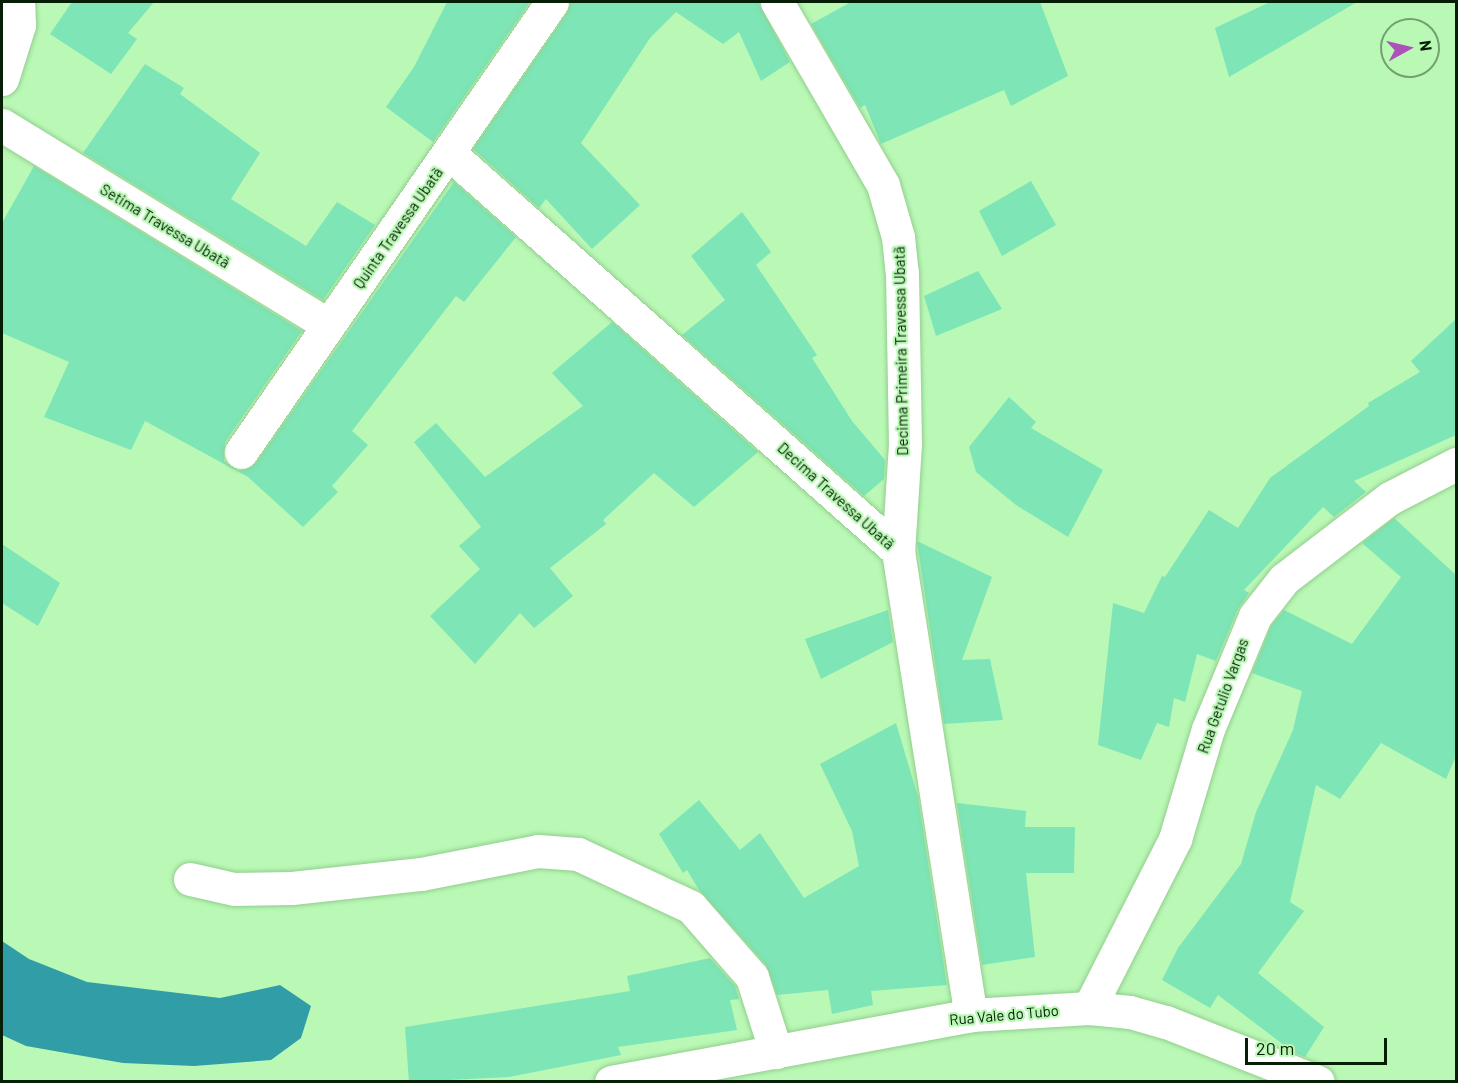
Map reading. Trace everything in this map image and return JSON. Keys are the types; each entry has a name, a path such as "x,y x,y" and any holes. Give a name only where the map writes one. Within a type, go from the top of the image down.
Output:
{"street":[{"path":"2,79 19,25 18,2"},
{"name":"Quinta Travessa Ubatã","path":"241,452 450,154 552,2"},
{"name":"Decima Primeira Travessa Ubatã","path":"777,2 883,185 898,237 902,273 905,444 898,551"},
{"name":"Setima Travessa Ubatã","path":"2,125 329,325"},
{"name":"Decima Travessa Ubatã","path":"450,154 898,551 971,1015"},
{"name":"Rua Getulio Vargas","path":"1089,1008 1175,839 1208,729 1255,616 1284,579 1390,498 1456,464"},
{"path":"190,879 234,889 292,888 421,874 538,851 578,854 691,908 752,977 776,1052"},
{"name":"Rua Vale do Tubo","path":"611,1082 971,1015 1089,1008 1130,1012 1166,1023 1318,1082"}],"water":[{"path":"2,941 29,959 87,982 220,998 280,985 311,1006 301,1038 271,1060 194,1066 123,1063 26,1046 2,1035"}],"building":[{"path":"72,2 154,2 128,33 137,39 111,74 50,34"},
{"path":"447,2 530,2 433,142 386,107 414,67"},
{"path":"570,2 758,2 790,62 761,81 739,32 723,44 676,12 650,38 581,143 640,205 592,249 546,199 539,208 473,149 567,13"},
{"path":"851,2 1040,2 1068,76 1011,106 1004,90 881,144 865,105 860,108 811,24"},
{"path":"1270,2 1357,2 1229,77 1215,28"},
{"path":"145,64 184,88 180,94 260,153 231,199 306,246 337,202 375,225 323,300 83,153"},
{"path":"34,166 302,331 225,442 224,461 239,471 256,463 454,182 516,237 464,302 456,296 352,431 368,445 332,486 338,492 303,527 248,477 145,421 131,450 44,417 69,362 2,333 2,223"},
{"path":"1031,181 1056,225 1002,256 979,211"},
{"path":"742,212 771,252 756,265 817,355 812,358 852,421 885,460 884,479 864,496 682,335 725,300 691,256"},
{"path":"978,271 1002,309 936,336 924,296"},
{"path":"1456,319 1456,435 1354,481 1366,492 1334,517 1323,507 1244,590 1249,593 1238,609 1216,661 1197,654 1185,702 1174,698 1169,727 1157,723 1141,760 1098,745 1113,603 1144,613 1162,576 1165,577 1209,510 1238,528 1270,478 1369,406 1368,403 1420,372 1411,361"},
{"path":"612,322 758,452 694,507 654,473 603,520 606,524 550,568 573,596 534,628 520,613 475,664 430,616 480,569 459,546 481,527 414,442 436,423 485,477 583,406 552,373"},
{"path":"1009,397 1036,422 1031,428 1103,470 1068,537 1016,505 976,472 969,447"},
{"path":"1394,518 1456,575 1456,756 1446,779 1381,743 1340,799 1316,785 1290,902 1304,911 1258,973 1324,1027 1305,1057 1293,1052 1218,995 1210,1008 1162,980 1178,948 1241,864 1256,812 1293,730 1302,691 1252,673 1271,626 1284,610 1352,644 1401,577 1362,543"},
{"path":"917,541 992,577 962,660 990,659 1003,720 944,724"},
{"path":"2,544 60,583 38,626 2,603"},
{"path":"888,610 893,642 821,679 805,639"},
{"path":"896,723 918,797 947,985 871,991 873,1005 832,1014 828,990 777,995 766,965 699,890 687,870 683,873 659,834 699,800 740,850 760,833 804,898 859,866 852,831 820,764"},
{"path":"957,803 1026,811 1025,827 1075,827 1074,873 1026,873 1035,957 982,965"},
{"path":"710,958 735,986 739,999 730,1000 737,1030 618,1047 621,1055 509,1077 409,1082 405,1027 630,991 627,976"}]}
